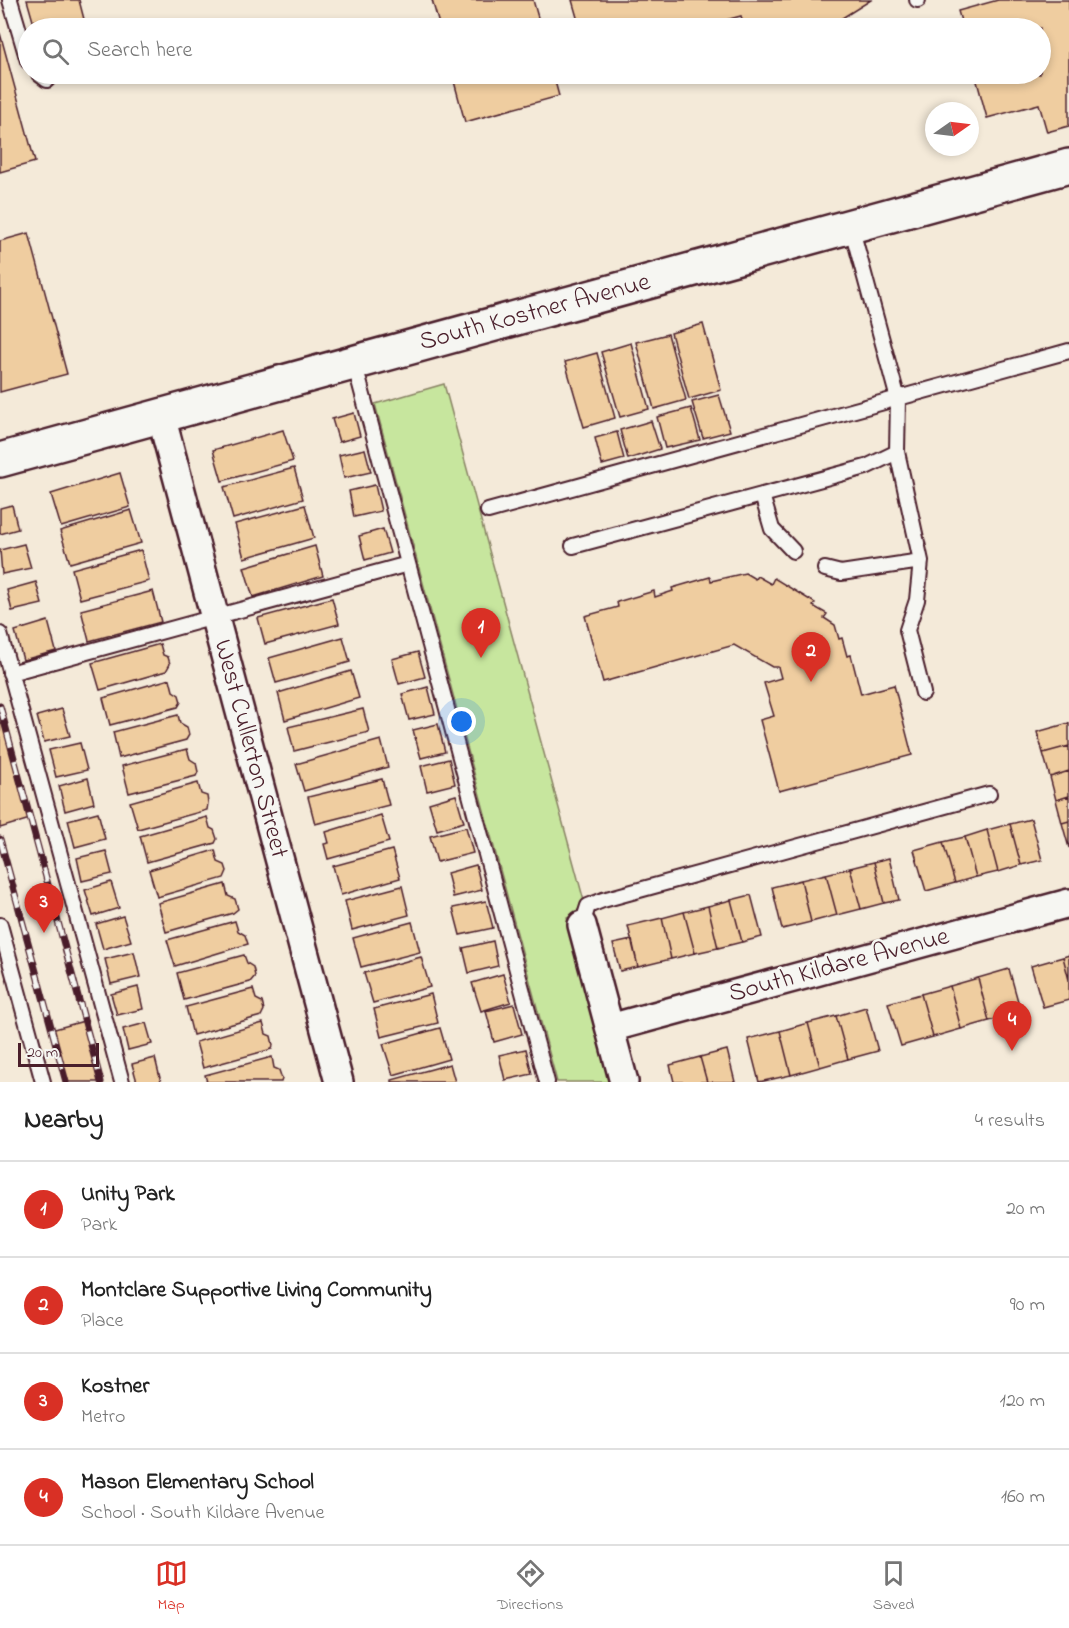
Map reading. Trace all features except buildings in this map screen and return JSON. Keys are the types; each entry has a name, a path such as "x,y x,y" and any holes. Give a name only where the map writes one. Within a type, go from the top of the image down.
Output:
{"street":[{"name":"South Kostner Avenue","path":"0,460 1069,166"},
{"name":"West Cullerton Street","path":"160,416 339,1082"},
{"name":"South Kildare Avenue","path":"610,1028 1069,903"},
{"path":"582,925 624,1082"}],"lane":[{"path":"10,0 18,27"},
{"path":"851,226 898,399 897,452 921,561 917,600 907,630 923,693"},
{"path":"488,511 1069,351"},
{"path":"354,362 547,1082"},
{"path":"573,546 866,467 897,452"},
{"path":"762,495 772,529 793,551"},
{"path":"825,569 841,573 921,561"},
{"path":"10,673 408,564"},
{"path":"0,634 122,1082"},
{"path":"582,925 588,906 603,900 989,794"},
{"path":"0,925 43,1082"}],"green space":[{"path":"444,384 587,912 567,918 611,1082 557,1082 375,404"}],"railway":[{"path":"0,706 101,1082"},
{"path":"0,839 66,1082"}],"place":[{"name":"Unity Park","path":"481,658"},
{"name":"Montclare Supportive Living Community","path":"811,682"},
{"name":"Kostner","path":"44,933"},
{"name":"Mason Elementary School","path":"1012,1051"}]}
